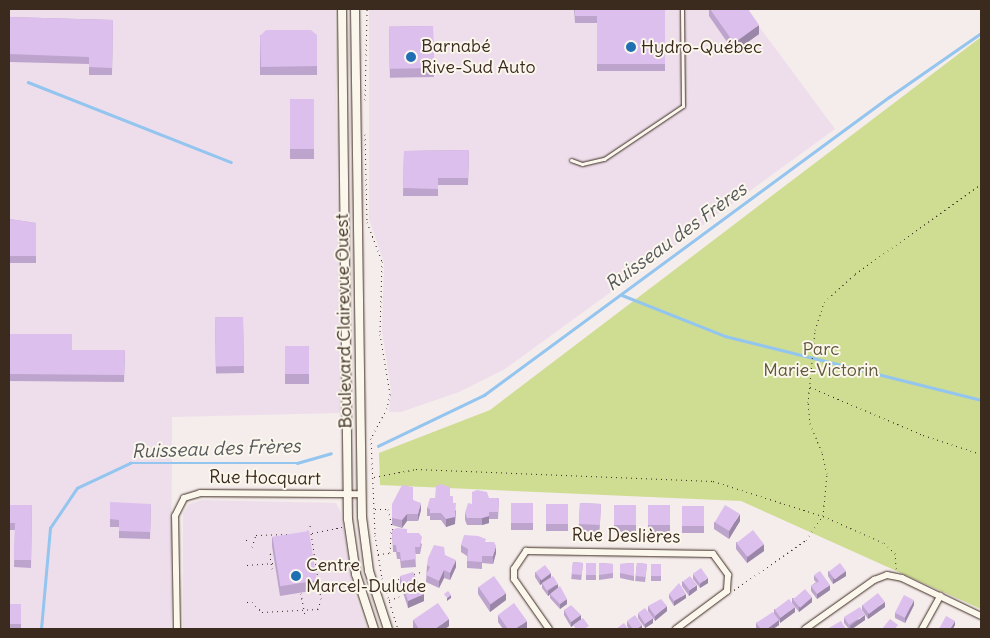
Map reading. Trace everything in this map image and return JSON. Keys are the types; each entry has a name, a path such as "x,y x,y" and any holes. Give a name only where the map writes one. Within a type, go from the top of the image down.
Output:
{"street":[{"name":"Boulevard Clairevue Ouest","path":"342,9 347,494 354,563 374,629"},
{"name":"Boulevard Clairevue Ouest","path":"355,9 361,106 359,352 361,494 369,571 388,629"},
{"path":"343,105 361,106"},
{"path":"346,352 359,352"},
{"name":"Rue Hocquart","path":"177,629 175,516 184,498 204,492 361,494"},
{"name":"Rue Deslières","path":"549,629 514,579 514,569 521,556 531,549 709,553 717,557 728,575 729,586 722,596"},
{"path":"805,629 883,576 897,576 981,616"},
{"path":"676,629 722,596"},
{"path":"922,629 940,596"}],"lane":[{"path":"571,160 582,164 604,159 683,106 682,9"}],"path":[{"path":"361,106 367,9"},
{"name":"Boulevard Clairevue Ouest","path":"365,132 367,217 382,261 380,334 390,394 387,408 371,438 374,509 377,554 388,600 398,629"},
{"path":"722,596 741,587 806,540 822,516 827,474 809,418 809,387 818,316 832,293 981,185"},
{"path":"809,387 923,436 981,454"},
{"path":"373,477 416,469 706,480 737,487 822,516 887,544 896,556 895,570"},
{"path":"374,509 388,509 391,531 390,553 377,554"},
{"path":"311,524 303,534 343,527"},
{"path":"284,529 284,534"},
{"path":"391,531 399,532"},
{"path":"247,602 252,602 262,612 316,610 321,601 311,533"},
{"path":"246,540 252,540 258,535 292,534"},
{"path":"252,540 252,547"},
{"path":"272,569 270,554 273,553"},
{"path":"247,565 274,562"},
{"path":"388,600 400,597 396,584 398,578 421,572"},
{"path":"301,593 305,616"}],"shaded area":[{"path":"9,9 335,9 340,413 172,417 171,629 9,629"},
{"path":"369,9 746,9 835,129 505,369 459,392 401,412 389,412 391,390 382,331 384,263 369,219"},
{"path":"202,500 336,503 341,513 353,589 367,629 183,629 183,514 189,504"}],"green space":[{"name":"Parc Marie-Victorin","path":"981,37 981,609 741,501 380,485 379,453 490,410"}],"building":[{"name":"Hydro-Québec","path":"575,9 665,9 665,64 597,64 597,16 575,16"},
{"path":"710,9 748,9 759,25 734,43"},
{"path":"9,17 113,20 112,68 89,67 89,57 9,54"},
{"name":"Barnabé Rive-Sud Auto","path":"433,26 434,68 390,69 389,27"},
{"path":"266,30 311,30 317,35 317,66 261,67 260,36"},
{"path":"290,99 314,99 314,149 290,149"},
{"path":"469,150 468,178 438,178 438,189 403,188 404,151"},
{"path":"9,219 36,223 36,256 9,256"},
{"path":"215,317 243,317 244,366 216,366"},
{"path":"9,334 72,334 72,350 125,350 124,375 9,374"},
{"path":"285,346 309,346 309,374 285,374"},
{"path":"440,484 450,487 450,496 453,496 453,503 456,503 455,517 446,519 441,513 430,513 430,509 427,508 430,498 435,498 436,486"},
{"path":"402,485 413,487 413,500 421,503 418,514 407,514 402,520 392,518 392,504"},
{"path":"477,490 487,492 489,498 499,498 498,512 489,512 489,516 482,518 467,518 465,513 468,503 472,504 472,492"},
{"path":"110,502 151,504 150,532 119,531 119,520 110,519"},
{"path":"511,503 533,503 533,523 511,523"},
{"path":"580,503 601,504 600,525 579,524"},
{"path":"546,504 568,504 568,524 546,524"},
{"path":"9,505 32,505 31,560 14,560 15,523 9,523"},
{"path":"614,505 636,505 636,525 614,525"},
{"path":"648,505 670,505 670,525 648,525"},
{"path":"725,505 740,514 729,531 715,522"},
{"path":"682,506 704,506 704,526 682,526"},
{"path":"397,528 407,529 407,533 419,533 422,537 420,547 415,547 416,559 401,561 400,552 397,552 396,545 393,545 392,530"},
{"path":"753,530 764,544 748,557 736,543"},
{"name":"Centre Marcel-Dulude","path":"309,531 317,580 280,586 272,537"},
{"path":"464,535 478,536 486,539 485,542 494,542 496,546 493,556 482,556 482,562 467,561 468,549 461,545"},
{"path":"434,545 444,547 445,555 456,560 450,573 444,570 439,581 426,575 430,567 427,565 428,558"},
{"path":"573,562 583,563 582,575 572,574"},
{"path":"586,563 596,563 596,575 586,575"},
{"path":"599,563 613,564 613,573 599,575"},
{"path":"634,563 634,576 620,573 620,564"},
{"path":"637,563 647,564 646,577 636,576"},
{"path":"840,563 846,571 835,579 829,571"},
{"path":"651,564 661,564 661,576 651,576"},
{"path":"545,565 551,573 541,580 535,572"},
{"path":"701,568 708,578 700,584 693,574"},
{"path":"820,571 830,585 817,594 811,586 819,581 814,575"},
{"path":"413,572 424,594 408,601 400,576"},
{"path":"494,576 506,593 490,604 478,587"},
{"path":"553,576 558,584 547,591 542,583"},
{"path":"690,576 697,585 690,590 683,582"},
{"path":"679,583 686,594 674,601 669,594"},
{"path":"560,586 567,599 560,604 550,594"},
{"path":"805,589 812,597 800,608 793,599"},
{"path":"448,591 451,595 447,598 444,594"},
{"path":"878,593 885,602 869,614 862,605"},
{"path":"904,595 914,600 905,618 895,613"},
{"path":"661,599 667,606 655,616 648,606"},
{"path":"789,599 795,607 781,618 775,610"},
{"path":"438,603 449,619 435,629 419,629 413,620"},
{"path":"514,603 527,621 515,629 508,629 498,615"},
{"path":"9,604 21,604 21,624 9,624"},
{"path":"571,605 581,615 571,622 564,610"},
{"path":"860,607 865,615 849,625 844,617"},
{"path":"645,608 653,618 645,624 638,613"},
{"path":"773,612 779,620 767,629 761,629 756,623"},
{"path":"635,615 642,625 637,629 633,629 627,621"},
{"path":"946,616 955,621 950,629 939,629"},
{"path":"583,618 589,626 584,629 576,629 573,625"},
{"path":"890,619 898,625 895,629 882,629"},
{"path":"841,621 846,629 827,629"},
{"path":"624,623 628,629 616,629"}],"waterway":[{"name":"Ruisseau des Frères","path":"378,446 484,395 889,97 981,33"},
{"path":"28,82 231,162"},
{"path":"622,295 725,336 981,400"},
{"name":"Ruisseau des Frères","path":"41,629 50,528 77,488 130,463 297,463 331,453"}],"place":[{"name":"Hydro-Québec","path":"631,47"},
{"name":"Barnabé Rive-Sud Auto","path":"411,57"},
{"name":"Centre Marcel-Dulude","path":"296,576"}]}
